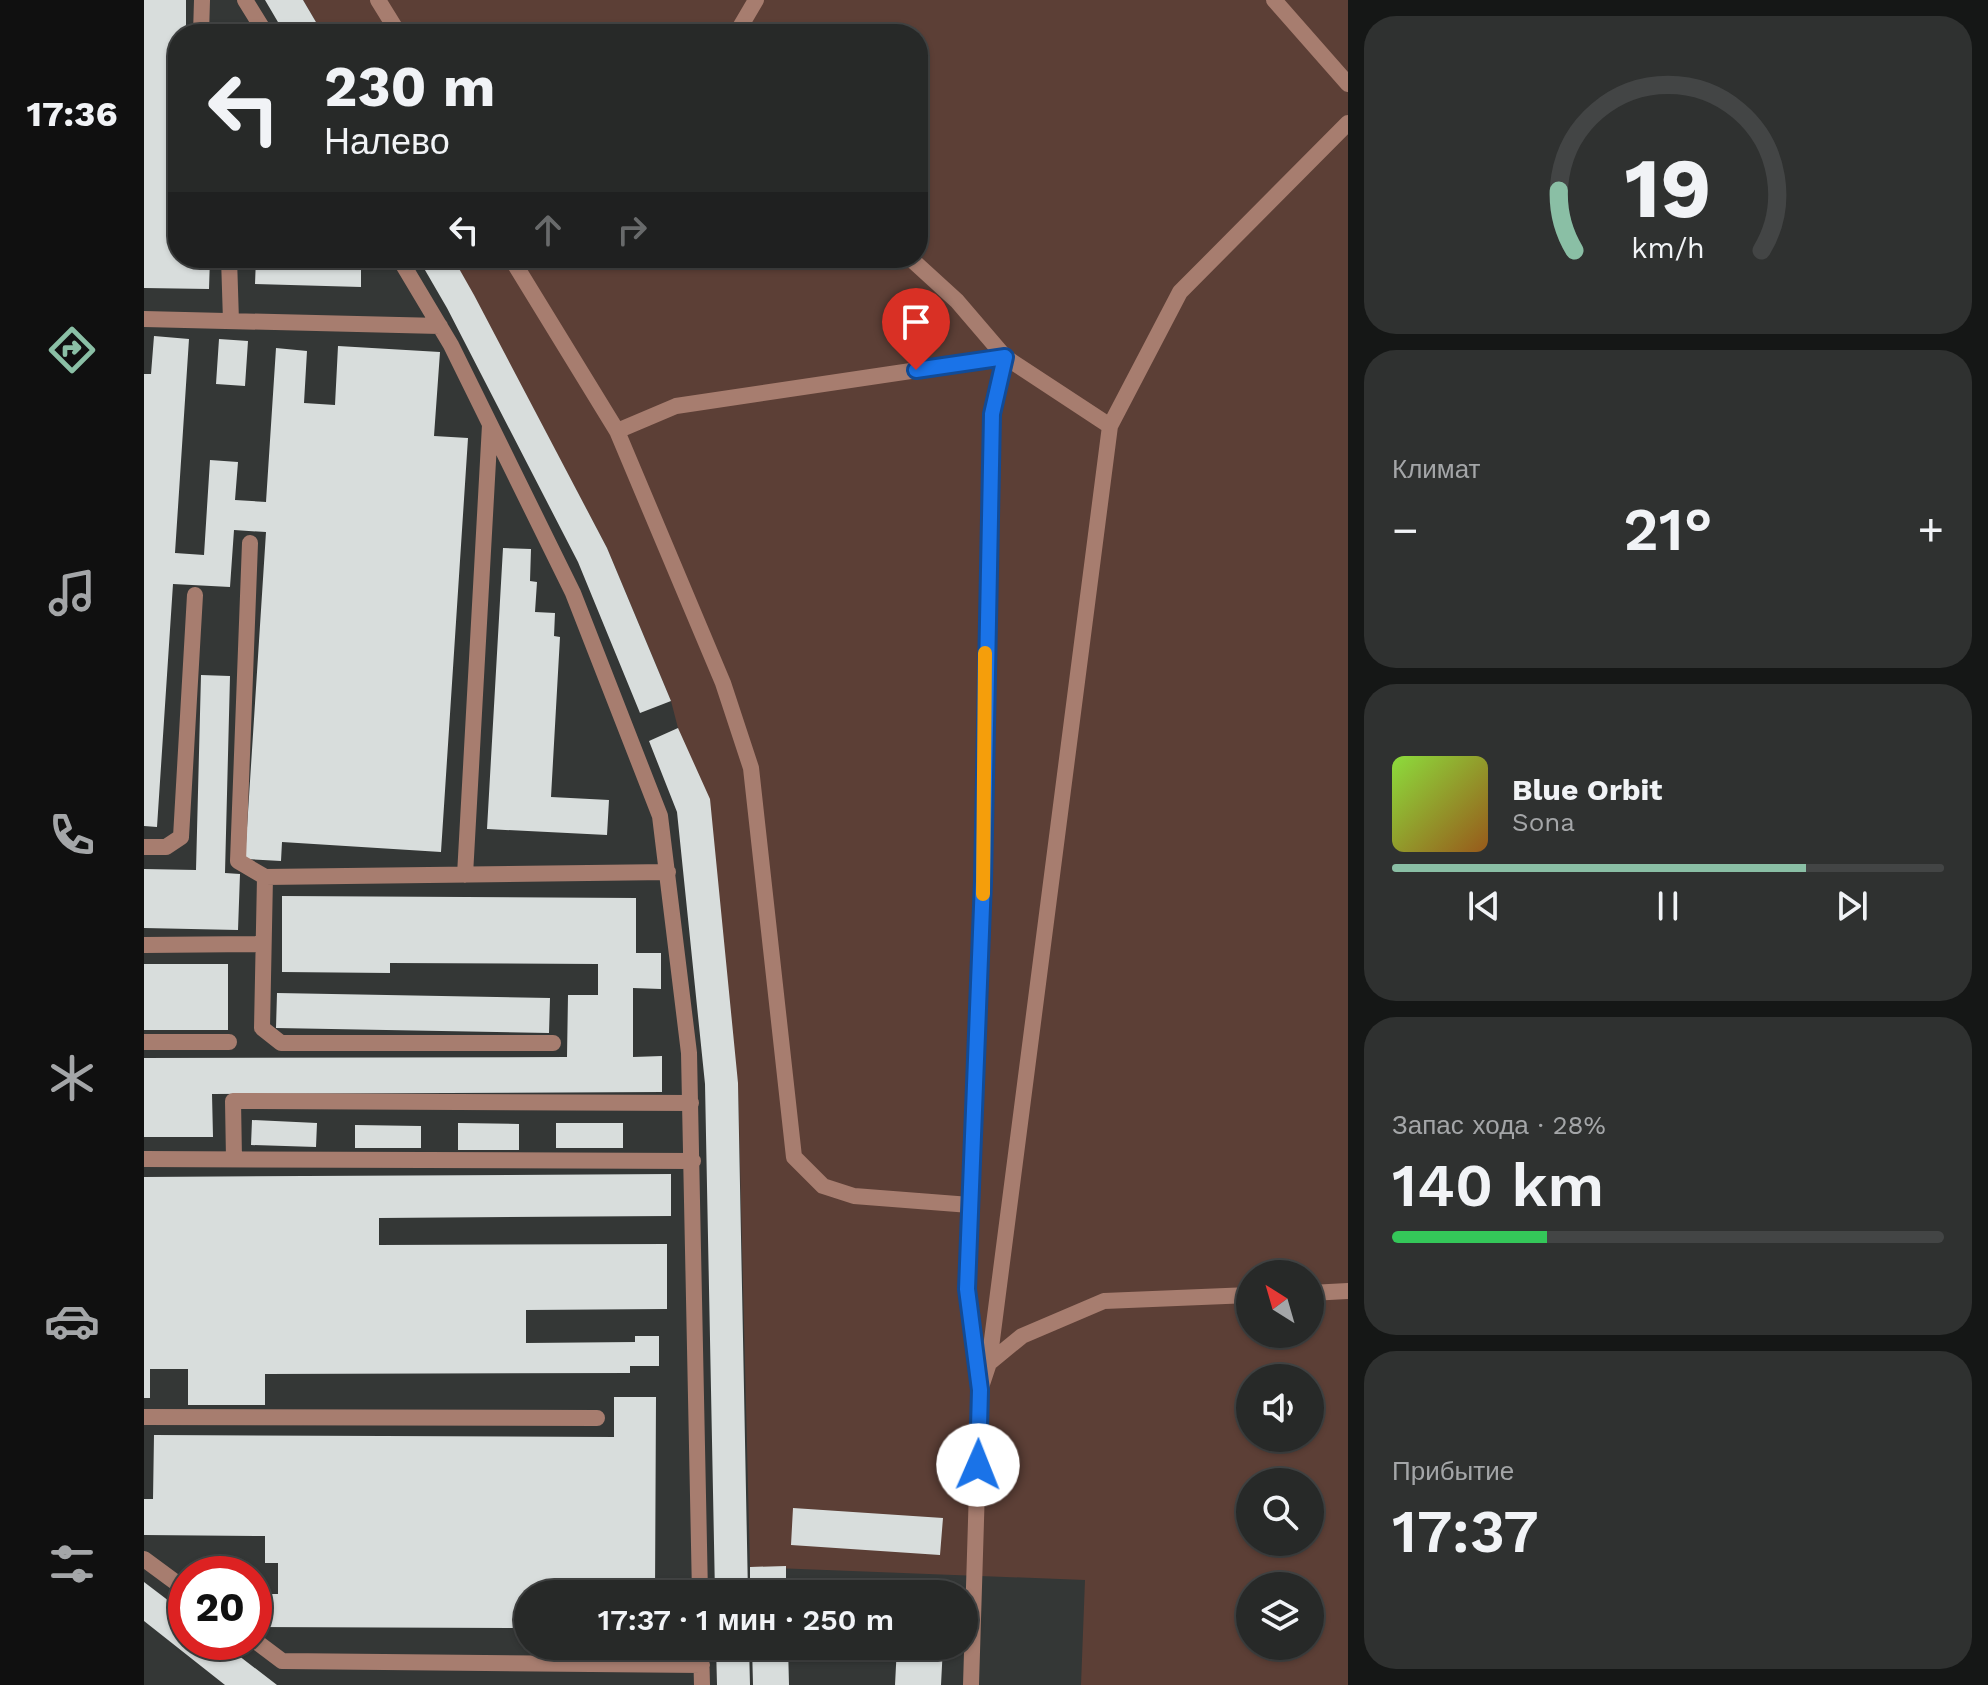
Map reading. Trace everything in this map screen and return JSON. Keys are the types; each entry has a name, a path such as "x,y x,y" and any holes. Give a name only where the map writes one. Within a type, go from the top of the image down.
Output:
{"lane":[{"path":"201,24 202,0"},
{"path":"245,0 260,24"},
{"path":"378,0 393,24"},
{"path":"742,24 756,0"},
{"path":"1274,0 1348,84"},
{"path":"980,1390 989,1363 1110,426 1180,292 1348,123"},
{"path":"229,268 231,321"},
{"path":"405,268 440,326 573,593 660,816 689,1053 700,1580"},
{"path":"517,268 617,431 723,683 751,768 794,1157 823,1186 854,1196 970,1205"},
{"path":"921,268 957,301 1005,357 1110,426"},
{"path":"144,319 440,326"},
{"path":"617,431 676,406 1005,357"},
{"path":"971,1685 980,1390 967,1289 983,881 992,414 1005,357"},
{"path":"465,875 490,424"},
{"path":"250,543 238,861 265,877 668,872"},
{"path":"144,847 166,847 181,837 195,595"},
{"path":"265,877 262,1028 281,1043 553,1043"},
{"path":"144,945 263,944"},
{"path":"144,1042 229,1042"},
{"path":"234,1159 233,1101 691,1103"},
{"path":"144,1159 693,1161"},
{"path":"1324,1292 1348,1291"},
{"path":"989,1363 1022,1336 1104,1301 1236,1296"},
{"path":"144,1417 597,1418"},
{"path":"144,1559 168,1577"},
{"path":"272,1654 282,1661 702,1665"},
{"path":"702,1660 702,1685"}],"shaded area":[{"path":"303,0 1348,0 1348,1685 1081,1685 1085,1580 750,1567 738,1083 671,701 607,548 458,268 928,268 928,24 317,24"}],"building":[{"path":"144,0 186,0 186,24 168,24 168,268 210,268 209,289 144,288"},
{"path":"265,0 303,0 317,24 279,24"},
{"path":"256,268 361,268 361,287 255,284"},
{"path":"424,268 459,268 607,548 671,701 640,713 578,562"},
{"path":"154,336 189,339 175,553 204,555 210,460 238,462 235,500 266,502 276,348 307,351 304,403 335,405 338,346 440,352 434,436 468,438 441,852 282,842 281,861 245,859 266,532 234,530 230,587 173,584 157,827 144,826 144,374 151,374"},
{"path":"219,339 248,341 245,386 216,384"},
{"path":"503,548 531,549 530,581 537,582 535,612 555,613 554,636 560,637 551,797 609,800 607,835 487,829"},
{"path":"201,675 230,676 225,873 240,874 238,930 144,928 144,869 196,870"},
{"path":"678,728 710,799 738,1083 748,1580 715,1580 705,1084 677,812 649,741"},
{"path":"282,896 636,898 636,953 661,953 661,989 633,988 633,1057 662,1056 662,1092 212,1094 213,1137 144,1137 144,1058 567,1057 568,995 598,995 598,964 390,963 390,973 282,972"},
{"path":"144,964 228,964 228,1030 144,1030"},
{"path":"277,993 550,998 549,1033 276,1028"},
{"path":"252,1120 317,1123 316,1147 251,1145"},
{"path":"458,1123 519,1124 519,1150 458,1150"},
{"path":"556,1123 623,1123 623,1148 556,1148"},
{"path":"355,1125 421,1126 421,1148 355,1148"},
{"path":"671,1174 671,1216 379,1218 379,1245 667,1244 667,1309 526,1310 526,1343 635,1342 635,1336 659,1336 659,1366 630,1366 630,1373 265,1374 265,1405 188,1405 188,1369 150,1369 150,1398 144,1398 144,1177"},
{"path":"614,1397 656,1397 655,1580 514,1580 514,1628 272,1627 272,1594 278,1594 278,1563 272,1563 272,1556 265,1556 265,1536 144,1535 144,1499 153,1499 154,1435 614,1437"},
{"path":"793,1508 943,1518 940,1555 791,1545"},
{"path":"786,1566 786,1580 750,1580 750,1567"},
{"path":"144,1582 168,1600 168,1640 144,1621"},
{"path":"193,1660 244,1660 277,1685 225,1685"},
{"path":"716,1660 749,1660 750,1685 717,1685"},
{"path":"752,1660 788,1660 789,1685 753,1685"},
{"path":"896,1660 942,1660 941,1685 895,1685"}],"slow traffic":[{"path":"983,894 985,653"}],"route":[{"path":"916,370 1005,357 992,414 986,598 983,881 967,1289 980,1390 978,1465"}]}
